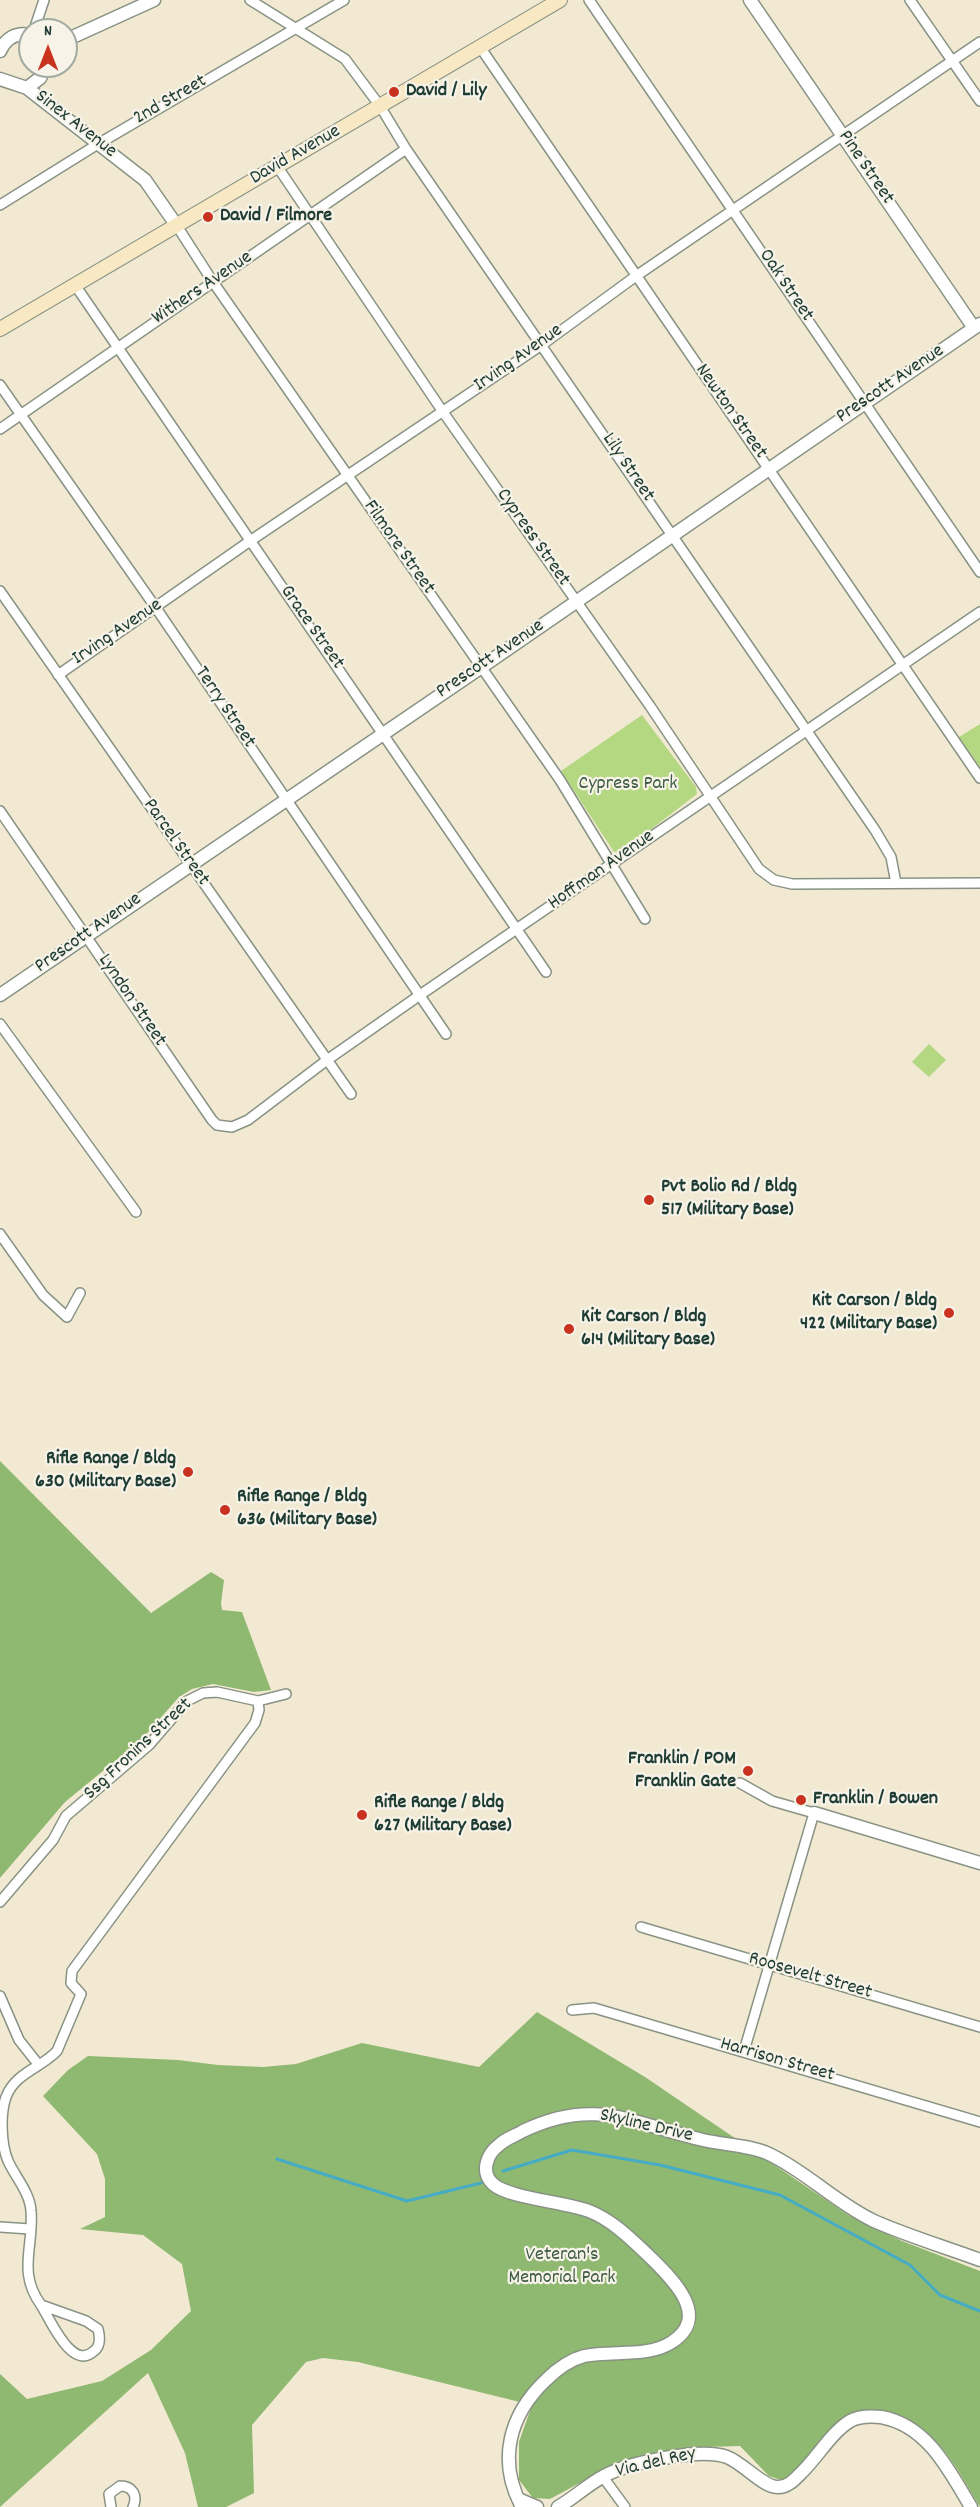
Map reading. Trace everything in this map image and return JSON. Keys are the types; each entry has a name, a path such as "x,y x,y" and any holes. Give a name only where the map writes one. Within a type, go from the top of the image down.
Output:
{"main road":[{"name":"David Avenue","path":"0,329 560,0"}],"street":[{"path":"38,18 44,0"},
{"path":"78,35 154,0"},
{"path":"250,0 295,28"},
{"name":"2nd Street","path":"0,205 98,144 344,0"},
{"name":"Oak Street","path":"589,0 980,572"},
{"name":"Pine Street","path":"750,0 978,329"},
{"path":"910,0 980,101"},
{"name":"Lily Street","path":"295,28 345,59 380,106 406,149 543,344 891,857 896,883"},
{"path":"0,51 6,40 18,36"},
{"name":"Irving Avenue","path":"58,675 980,42"},
{"name":"Newton Street","path":"480,47 980,778"},
{"path":"27,88 40,78"},
{"name":"Sinex Avenue","path":"0,79 27,88 145,180"},
{"name":"Withers Avenue","path":"0,429 406,149"},
{"name":"Cypress Street","path":"277,166 443,412 650,706 746,852 765,875 781,883 803,884 980,883"},
{"name":"Filmore Street","path":"145,180 213,282 560,780 645,919"},
{"name":"Grace Street","path":"75,285 546,972"},
{"name":"Prescott Avenue","path":"0,995 864,403 978,329"},
{"name":"Terry Street","path":"0,385 156,608 446,1034"},
{"name":"Parcel Street","path":"0,591 351,1094"},
{"name":"Hoffman Avenue","path":"224,1127 239,1125 248,1120 327,1060 420,995 980,612"},
{"name":"Lyndon Street","path":"0,811 212,1120 224,1127"},
{"path":"0,1024 136,1212"},
{"path":"0,1234 43,1295 67,1317 80,1293"},
{"name":"Ssg Fronins Street","path":"0,1902 53,1840 66,1816 150,1745 187,1701 203,1694 217,1692 258,1701 286,1694"},
{"path":"41,2305 94,2325 100,2337 94,2352 88,2355 72,2352 64,2344 35,2296 27,2272 30,2203 9,2161 4,2145 5,2098 23,2075 57,2051 81,1994 71,1983 72,1971 255,1724 259,1710 258,1701"},
{"path":"740,1784 772,1801 980,1863"},
{"path":"744,2051 814,1813"},
{"name":"Roosevelt Street","path":"641,1927 980,2027"},
{"path":"0,1996 19,2040 38,2064"},
{"name":"Harrison Street","path":"572,2010 594,2008 980,2122"},
{"name":"Skyline Drive","path":"520,2503 509,2475 509,2456 516,2421 527,2399 557,2369 583,2356 661,2348 682,2333 687,2325 688,2314 683,2294 672,2278 623,2232 605,2219 576,2206 509,2192 494,2185 487,2176 487,2160 495,2148 507,2138 561,2117 596,2114 702,2140 756,2150 786,2163 872,2220 980,2260"},
{"path":"0,2227 30,2229"},
{"name":"Via del Rey","path":"561,2506 603,2476 645,2463 703,2453 715,2453 742,2464 772,2486 781,2487 794,2480 850,2421 875,2416 895,2421 924,2438 940,2458 971,2507"},
{"path":"603,2476 625,2507"},
{"path":"111,2507 109,2494 120,2486 129,2488 133,2492 135,2502 133,2507"},
{"path":"520,2503 537,2507"}],"green space":[{"name":"Cypress Park","path":"642,715 696,787 697,794 624,850 614,852 561,771"},
{"path":"980,724 980,767 959,737"},
{"path":"929,1044 946,1060 929,1077 912,1062"},
{"path":"0,1461 151,1613 211,1572 224,1580 222,1610 242,1612 271,1690 254,1692 213,1684 192,1689 179,1697 142,1739 65,1802 0,1878"},
{"name":"Veteran's Memorial Park","path":"537,2012 645,2077 848,2215 902,2241 980,2271 980,2507 952,2461 929,2434 900,2416 869,2410 852,2414 842,2420 796,2471 781,2480 769,2476 740,2446 703,2447 628,2459 550,2499 533,2498 519,2480 519,2442 532,2405 358,2362 323,2358 306,2362 252,2425 254,2493 226,2507 198,2507 185,2453 148,2373 0,2507 0,2374 27,2399 102,2381 151,2350 191,2311 182,2264 143,2235 80,2229 105,2217 105,2179 97,2154 43,2096 68,2070 88,2056 263,2067 296,2064 362,2043 479,2067"}],"waterway":[{"path":"503,2171 572,2150 660,2165 780,2195 910,2265 940,2295 980,2311"},
{"path":"277,2159 407,2201 481,2183"}],"place":[{"name":"David / Lily","path":"394,92"},
{"name":"David / Filmore","path":"208,217"},
{"name":"Pvt Bolio Rd / Bldg 517 (Military Base)","path":"649,1200"},
{"name":"Kit Carson / Bldg 422 (Military Base)","path":"949,1313"},
{"name":"Kit Carson / Bldg 614 (Military Base)","path":"569,1329"},
{"name":"Rifle Range / Bldg 630 (Military Base)","path":"188,1472"},
{"name":"Rifle Range / Bldg 636 (Military Base)","path":"225,1510"},
{"name":"Franklin / POM Franklin Gate","path":"748,1771"},
{"name":"Franklin / Bowen","path":"801,1800"},
{"name":"Rifle Range / Bldg 627 (Military Base)","path":"362,1815"}]}
